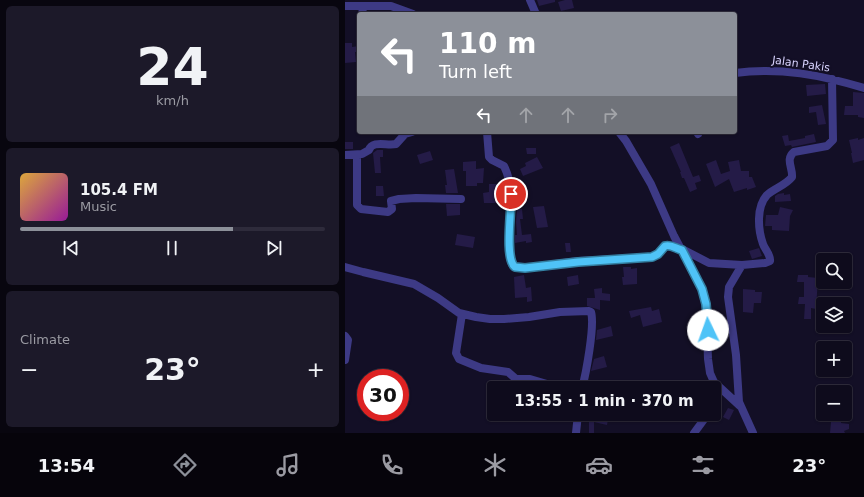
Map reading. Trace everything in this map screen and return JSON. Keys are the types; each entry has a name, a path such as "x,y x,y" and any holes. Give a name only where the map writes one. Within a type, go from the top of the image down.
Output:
{"street":[{"path":"530,0 535,12"},
{"path":"345,6 363,10 391,6 408,12"},
{"name":"Jalan Pakis","path":"737,73 756,70 779,70 832,79 864,88"},
{"path":"487,134 489,157 504,166 511,188 512,200 509,227 510,255 511,263 515,267 525,268 578,262 652,257 658,254 667,245 682,250 709,263 742,265 765,264 770,261 770,257 764,247 760,234 759,215 766,196 786,183 792,177 789,159 790,155 793,152 827,146 833,140 832,79"},
{"path":"345,155 366,153 369,150 369,147 374,144 396,144 405,134"},
{"path":"621,134 651,184 674,236 697,279 706,304 708,359 710,373 714,381"},
{"path":"357,155 357,205 361,209 387,212 392,209 391,201 399,199 461,199"},
{"path":"742,265 729,287 728,297 735,349 740,406 753,433"},
{"path":"345,266 363,272 414,284 462,314 490,319 504,319 560,312 590,311 592,320 583,381"},
{"path":"462,314 456,353 459,359 481,368 508,372 516,379 530,379 537,381"},
{"path":"345,336 348,340 345,360"},
{"path":"721,390 740,406"},
{"path":"576,433 577,421"},
{"path":"695,433 703,421"}],"building":[{"path":"537,0 555,0 555,2 539,6"},
{"path":"572,0 574,8 561,11 558,2"},
{"path":"345,43 352,43 352,47 357,46 357,52 355,52 356,62 345,63"},
{"path":"825,84 826,94 807,96 806,85"},
{"path":"853,92 864,93 864,118 858,117 858,115 844,115 845,106 853,106"},
{"path":"822,105 826,124 818,125 816,112 809,113 809,107"},
{"path":"814,134 816,142 792,147 791,145 785,146 782,136 788,135 789,141 805,138 805,136"},
{"path":"858,138 858,140 864,138 864,160 853,163 849,140"},
{"path":"345,142 353,142 353,149 345,149"},
{"path":"679,143 693,177 699,175 701,181 695,183 697,189 690,192 684,178 682,178 681,172 670,147"},
{"path":"526,148 536,148 536,154 527,154"},
{"path":"377,150 383,150 383,157 380,157 381,173 375,173 373,153"},
{"path":"430,151 433,160 420,164 417,155"},
{"path":"537,157 543,168 523,176 520,169 526,166 525,163"},
{"path":"716,160 721,174 730,171 728,162 739,160 741,171 749,171 749,177 752,177 756,187 734,192 729,179 715,187 706,164"},
{"path":"476,161 476,169 484,168 483,183 477,183 477,186 466,186 466,171 463,171 463,162"},
{"path":"454,169 458,193 446,193 445,185 447,185 445,170"},
{"path":"522,182 522,200 517,200 515,183"},
{"path":"489,184 498,184 498,187 505,187 506,192 498,193 498,203 484,203 483,193 489,192"},
{"path":"376,186 383,186 384,196 376,196"},
{"path":"784,193 784,195 790,194 791,201 775,202 775,196"},
{"path":"446,204 460,204 460,215 447,216"},
{"path":"544,206 548,227 537,228 533,207"},
{"path":"780,207 793,210 790,216 789,231 772,230 772,226 765,226 766,215 778,215"},
{"path":"517,209 522,209 523,219 520,219 522,235 531,234 532,242 526,243 526,241 515,243 515,235 517,235"},
{"path":"457,234 475,237 473,248 455,245"},
{"path":"565,243 570,243 571,252 566,252"},
{"path":"759,248 762,256 752,259 749,251"},
{"path":"623,267 631,267 631,269 637,268 637,284 623,285"},
{"path":"524,275 526,288 531,287 532,301 527,302 527,297 515,298 514,277"},
{"path":"578,275 579,284 568,286 567,277"},
{"path":"798,275 808,275 808,277 816,278 816,289 817,289 816,309 811,308 811,319 804,319 805,304 798,304 799,297 804,297 804,282 797,282"},
{"path":"602,288 602,293 610,294 610,301 600,300 600,310 587,306 587,298 595,298 594,289"},
{"path":"743,289 762,292 761,303 754,303 753,313 743,312"},
{"path":"651,307 652,311 659,309 662,322 643,327 640,315 631,318 629,311"},
{"path":"611,326 613,336 596,340 597,330"},
{"path":"604,356 607,367 591,371 594,359"},
{"path":"728,408 734,410 729,420 723,417"},
{"path":"589,421 608,421 607,425 594,422 594,433 589,433"},
{"path":"831,422 849,424 849,429 844,431 845,433 830,433"}],"route":[{"path":"511,194 512,200 509,227 510,255 512,265 515,267 525,268 632,257 652,257 660,253 665,246 671,245 682,250 702,289 706,304 708,330"}]}
